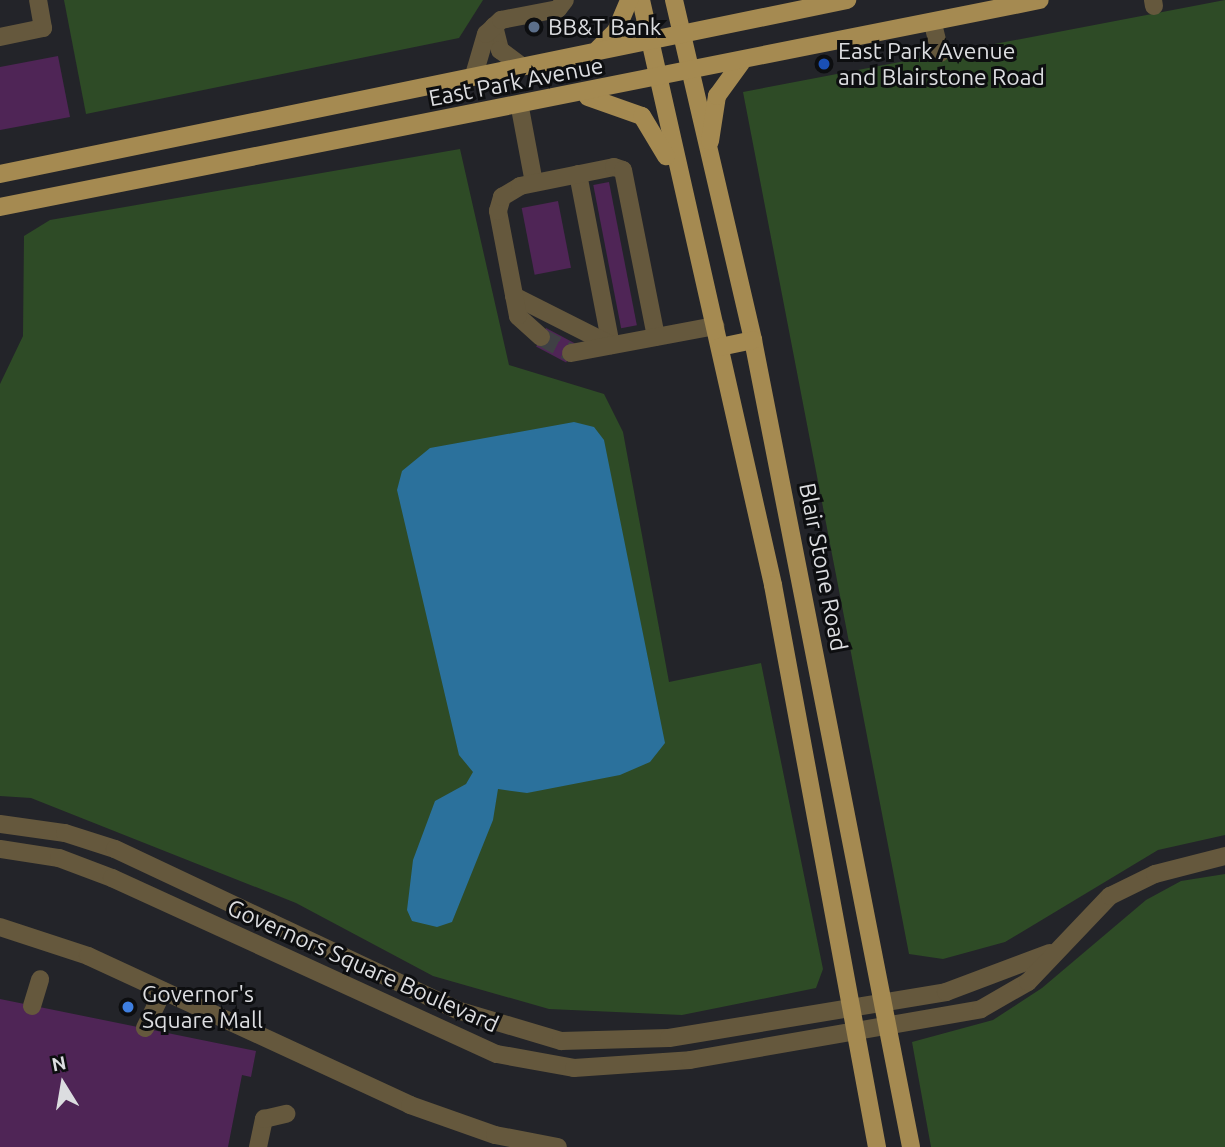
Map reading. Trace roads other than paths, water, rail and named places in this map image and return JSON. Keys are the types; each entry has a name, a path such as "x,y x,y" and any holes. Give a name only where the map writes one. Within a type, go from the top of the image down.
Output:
{"main road":[{"path":"598,49 616,31 629,0"},
{"path":"641,0 675,172 720,346 852,1004 877,1147"},
{"name":"Blair Stone Road","path":"674,0 709,162 753,340 911,1147"},
{"name":"East Park Avenue","path":"0,174 649,38 847,0"},
{"name":"East Park Avenue","path":"0,206 520,108 1040,0"},
{"path":"709,162 717,96 741,63"},
{"path":"578,95 612,101 642,116 675,172"},
{"path":"720,346 753,340"}],"street":[{"path":"0,37 43,28 37,0"},
{"path":"474,75 486,34 494,26 558,9 565,0"},
{"path":"933,24 940,53"},
{"path":"494,26 500,50 520,65"},
{"path":"520,108 534,183"},
{"path":"541,337 518,316 498,211 509,191 578,174 623,170 656,337"},
{"path":"578,174 611,345"},
{"path":"514,296 611,345"},
{"path":"571,353 715,326"},
{"name":"Governors Square Boulevard","path":"0,824 65,833 115,849 480,1019 561,1041 599,1043 669,1038 852,1004 884,1001 1010,973 1065,942"},
{"name":"Governors Square Boulevard","path":"0,849 59,858 112,877 468,1042 537,1064 611,1069 953,1018 1007,997 1065,942 1093,909 1130,884 1225,856"},
{"path":"0,927 28,932 410,1105 495,1135 558,1147"},
{"path":"32,1006 40,979"},
{"path":"145,1028 163,991"},
{"path":"468,1042 480,1019"},
{"path":"258,1147 264,1119 286,1114"}],"water":[{"path":"574,422 594,427 604,440 665,743 650,762 620,775 527,793 498,789 493,820 452,922 437,927 412,921 407,910 413,860 435,801 466,784 473,772 459,755 397,490 402,471 430,448"}],"tunnel":[{"path":"541,337 571,353"}],"place":[{"name":"BB&T Bank","path":"534,27"},
{"name":"East Park Avenue and Blairstone Road","path":"824,64"},
{"name":"Governor's Square Mall","path":"128,1007"}]}
